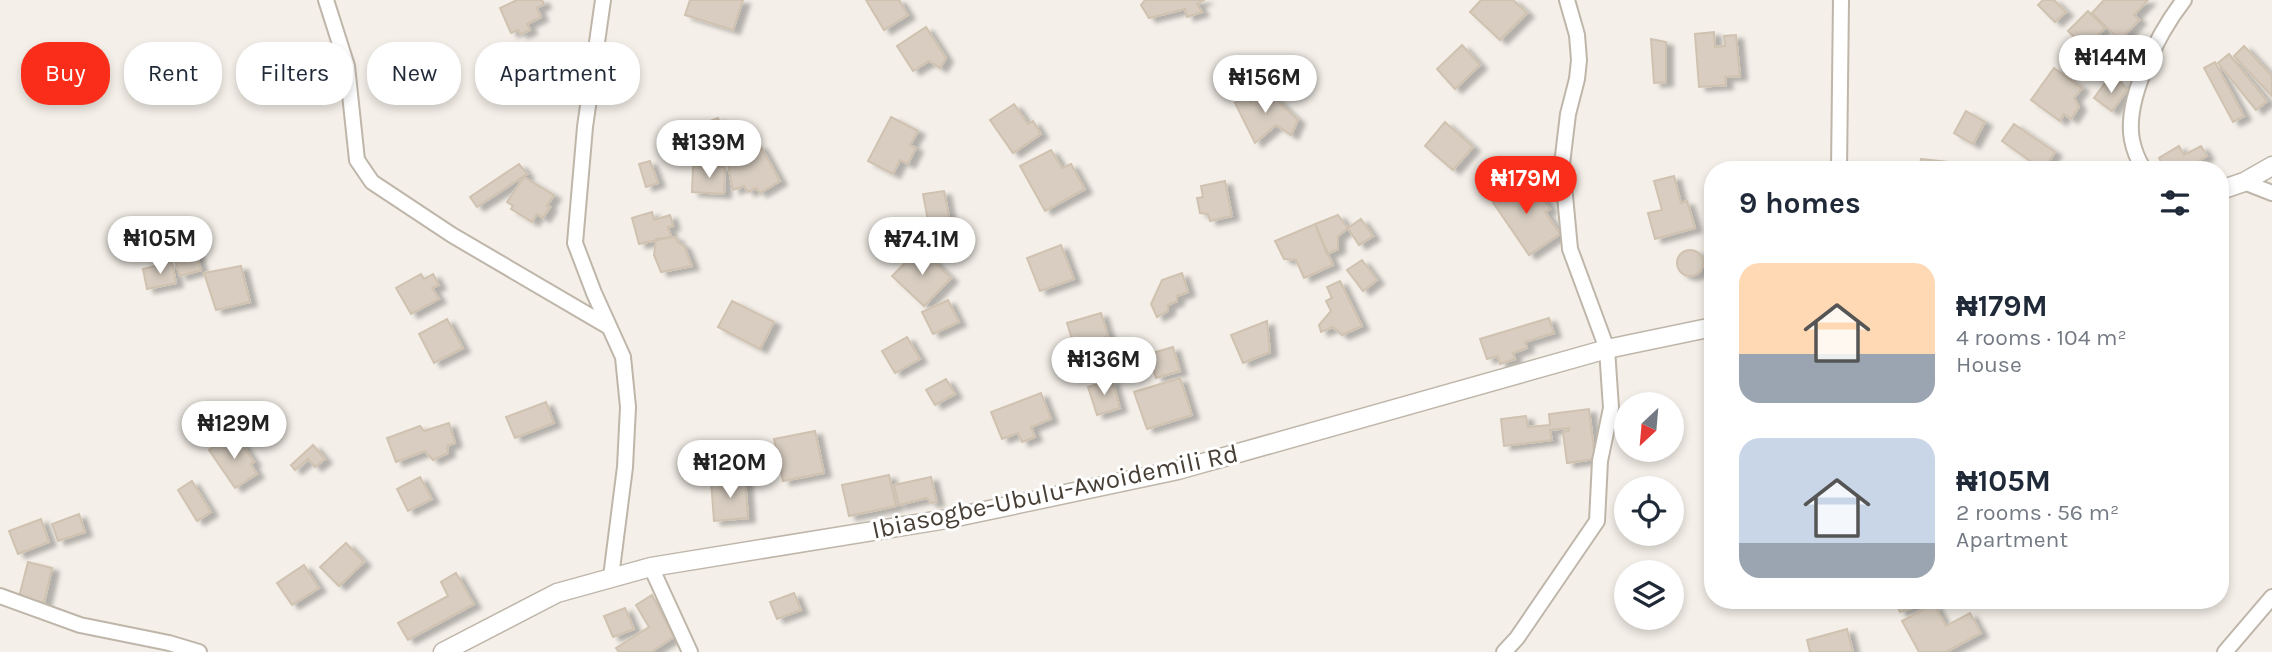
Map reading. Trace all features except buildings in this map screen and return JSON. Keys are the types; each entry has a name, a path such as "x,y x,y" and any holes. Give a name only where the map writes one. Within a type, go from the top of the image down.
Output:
{"street":[{"path":"326,0 347,66 357,160 372,182 452,235 609,327"},
{"path":"603,0 585,127 575,243 623,357 628,407 625,467 611,577"},
{"path":"1504,652 1517,638 1597,521 1600,461 1611,408 1607,349 1570,250 1562,164 1567,114 1577,79 1579,60 1577,35 1567,0"},
{"path":"1839,161 1841,0"},
{"path":"2139,161 2131,138 2138,86 2147,62 2184,0"},
{"path":"2229,187 2272,166"},
{"path":"2244,182 2272,194"},
{"name":"Ibiasogbe-Ubulu-Awoidemili Rd","path":"443,652 557,593 611,577 651,567 947,519 1178,470 1607,349 1704,329"},
{"path":"651,567 690,652"},
{"path":"0,596 80,625 169,643 199,652"},
{"path":"2225,652 2272,597"}]}
